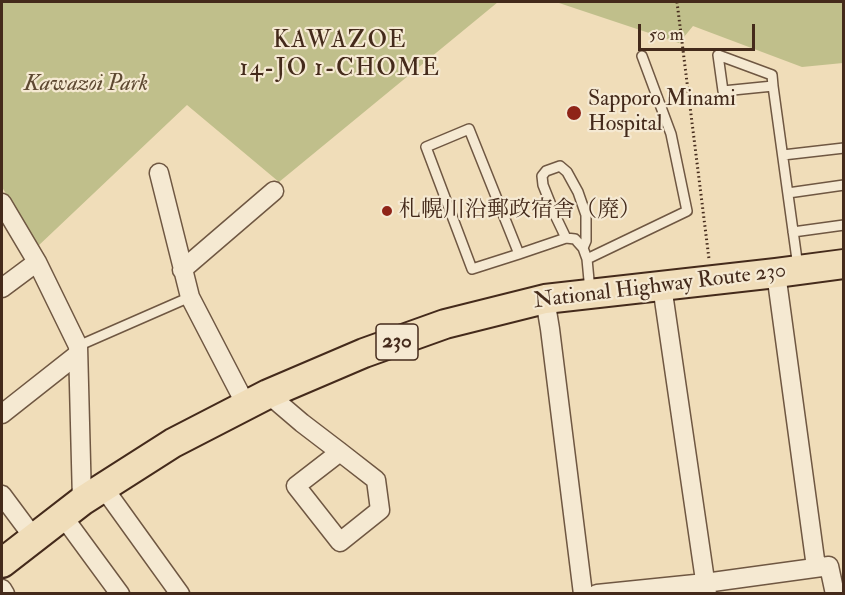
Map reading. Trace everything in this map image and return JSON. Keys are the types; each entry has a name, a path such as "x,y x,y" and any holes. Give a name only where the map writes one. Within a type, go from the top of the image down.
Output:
{"highway":[{"name":"National Highway Route 230","path":"2,563 82,501 173,443 257,399 364,353 445,324 545,298 787,271 843,267"}],"street":[{"path":"159,173 190,297 257,399 302,423 340,452 376,480 380,510 340,542 296,486 340,452"},
{"path":"182,270 274,191"},
{"path":"2,203 7,223 36,262 78,350 82,501 120,594"},
{"path":"2,288 36,262"},
{"path":"787,271 816,567"},
{"path":"662,286 706,588"},
{"path":"545,298 583,594"},
{"path":"2,414 78,350"},
{"path":"2,495 34,538"},
{"path":"82,501 180,594"},
{"path":"597,594 706,588 829,566 835,594"},
{"path":"2,589 5,594"}],"lane":[{"path":"773,86 723,91 718,55 772,75 794,232 787,271"},
{"path":"587,259 687,211 671,134 642,56"},
{"path":"519,254 469,129 426,147 472,269 519,254 566,238 575,239 583,248 587,259 590,294"},
{"path":"783,155 843,148"},
{"path":"566,238 543,185 542,176 546,171 560,166 567,172 578,192 586,215 586,241 583,248"},
{"path":"788,193 843,185"},
{"path":"794,232 843,225"},
{"path":"78,350 190,297"}],"path":[{"path":"677,2 709,259"}],"green space":[{"name":"Kawazoi Park","path":"2,2 498,2 279,182 187,105 37,247 2,187"},
{"path":"556,2 843,2 843,63 802,67 693,26 679,43"}],"place":[{"name":"Sapporo Minami Hospital","path":"574,113"},
{"name":"札幌川沿郵政宿舎（廃）","path":"387,211"}],"district":[{"name":"KAWAZOE 14-JO 1-CHOME","path":"340,56"}]}
